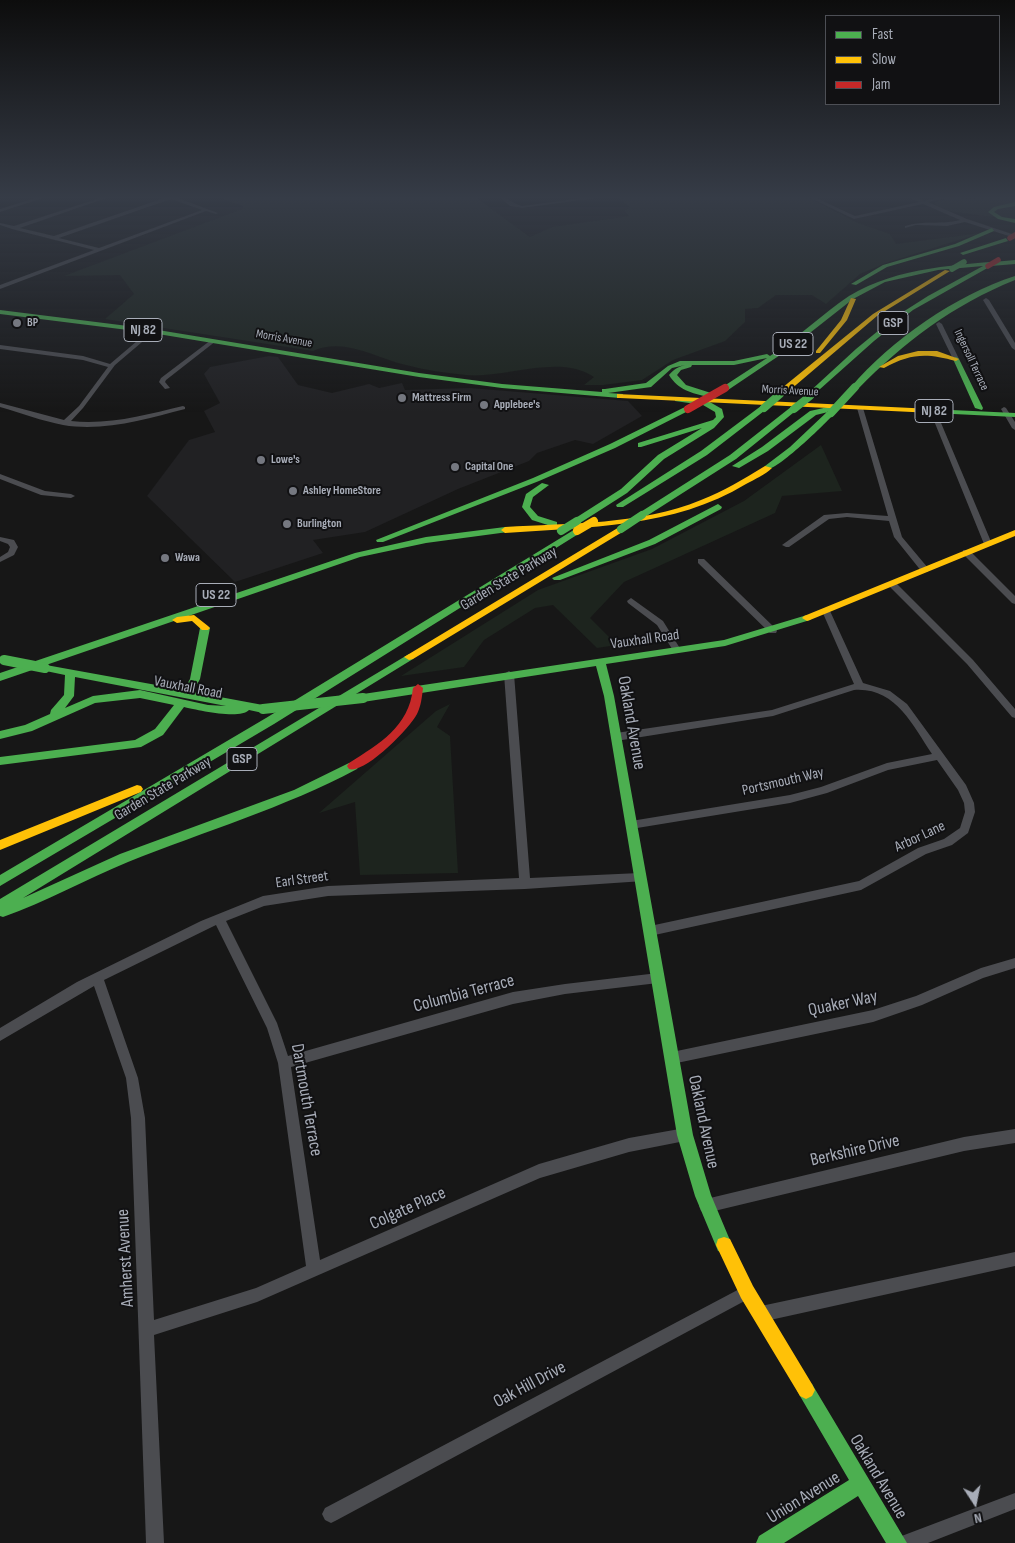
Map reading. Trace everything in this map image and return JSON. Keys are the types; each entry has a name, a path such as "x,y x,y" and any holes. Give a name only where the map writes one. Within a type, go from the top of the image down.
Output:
{"main road":[{"path":"810,332 858,281 881,268"},
{"path":"858,281 892,268"},
{"name":"US 22","path":"1,663 463,511 652,429 681,406 720,391 790,346 856,294 883,281 938,268"},
{"name":"Garden State Parkway","path":"0,881 201,761 469,596 577,526 594,521 704,453 774,394 875,315 908,293 954,268"},
{"name":"Garden State Parkway","path":"0,906 621,529 698,480 748,446 794,410 866,344 901,316 984,268"},
{"path":"855,387 868,361 888,337 927,306 962,286 986,268"},
{"name":"US 22","path":"0,678 354,556 401,544 501,530 608,525 668,515 700,504 732,489 781,461 821,424 892,349 936,314 972,294 1015,278"},
{"path":"774,394 823,346 844,320 856,294"},
{"name":"Morris Avenue","path":"0,312 152,331 449,380 564,391 681,406 844,407 1011,412"},
{"path":"718,367 722,379 720,391 698,392 677,383 673,375 681,368 698,366 718,367 758,358 790,346"},
{"path":"855,387 888,362 907,355 937,352 956,359"},
{"name":"Ingersoll Terrace","path":"956,359 979,408"},
{"path":"605,391 642,386 654,381 668,368 680,363 695,361 718,367"},
{"name":"Morris Avenue","path":"564,391 720,391 979,408 1011,412"},
{"path":"469,596 519,558 561,531 577,526 624,491 661,457 716,422 720,414 713,406 701,402 681,406"},
{"path":"698,480 722,473 756,455 811,414 824,409 844,407"},
{"path":"732,489 757,470 811,414"},
{"path":"463,511 488,506 641,444 716,422"},
{"path":"484,612 564,575 652,542 739,496 764,481 792,460 816,436 821,424"},
{"path":"545,484 531,493 526,500 527,509 535,518 554,524 608,525"},
{"name":"Vauxhall Road","path":"1,663 46,668 111,681 184,699 219,711 262,709 363,698 509,674 725,643 773,631 1015,533"},
{"path":"0,761 138,744 159,732 184,699 195,680 205,628 213,610 231,598"},
{"path":"147,627 190,618 199,620 205,628"},
{"name":"Oakland Avenue","path":"600,662 616,737 685,1135 705,1206 747,1292 897,1543"},
{"path":"39,723 60,709 70,698 72,687 70,673"},
{"name":"Vauxhall Road","path":"111,681 140,694 225,701 262,709"},
{"path":"0,913 34,902 125,858 252,815 324,783 359,762 404,727 418,706 418,688"},
{"path":"1,734 39,723 99,698 140,694"},
{"path":"0,845 201,761"},
{"name":"Union Avenue","path":"766,1543 860,1483"}],"street":[{"path":"0,287 48,268"},
{"path":"986,300 1015,348"},
{"name":"Ingersoll Terrace","path":"939,324 956,359"},
{"path":"65,422 81,407 112,366 152,331"},
{"path":"167,388 162,382 163,379 212,341"},
{"path":"0,347 82,358 112,366"},
{"path":"0,405 65,422 111,424 182,408"},
{"path":"860,408 901,542 925,570"},
{"path":"933,411 988,544"},
{"path":"1011,412 1015,428"},
{"path":"1,477 44,493 71,496"},
{"path":"786,545 827,517 847,515 893,519"},
{"path":"0,539 11,542 14,547 11,553 0,560"},
{"path":"966,552 1015,601"},
{"path":"701,561 773,631"},
{"path":"892,584 970,662 1015,715"},
{"path":"631,601 660,623 677,650"},
{"path":"616,737 773,713 860,686 826,611"},
{"path":"509,674 525,884"},
{"name":"Arbor Lane","path":"650,930 850,889 861,885 922,851 957,837 968,822 969,803 962,788 898,701 880,690 860,686"},
{"name":"Portsmouth Way","path":"631,825 790,799 823,790 894,765 938,756"},
{"name":"Earl Street","path":"0,1035 97,978 219,918 263,901 307,893 640,878"},
{"name":"Dartmouth Terrace","path":"219,918 273,1027 284,1063 314,1271"},
{"name":"Quaker Way","path":"672,1058 874,1016 918,1001 981,973 1015,963"},
{"name":"Amherst Avenue","path":"97,978 132,1078 136,1097 148,1329 155,1543"},
{"name":"Columbia Terrace","path":"284,1063 513,998 565,989 658,978"},
{"name":"Colgate Place","path":"148,1329 249,1297 314,1271 539,1171 628,1145 685,1135"},
{"name":"Berkshire Drive","path":"705,1206 964,1144 1015,1136"},
{"path":"761,1314 1015,1260"},
{"name":"Oak Hill Drive","path":"332,1514 747,1292"},
{"path":"905,1543 1015,1501"}],"shaded area":[{"path":"85,268 874,268 860,274 826,304 812,295 776,295 758,308 745,309 745,322 725,341 673,360 642,380 603,385 584,385 594,377 580,370 565,367 532,368 497,374 466,375 413,367 348,347 325,347 313,351 105,319 134,294 120,275 64,276"},
{"path":"269,356 278,357 298,385 332,393 369,384 379,388 402,383 405,390 470,388 628,401 642,416 593,444 575,440 537,453 529,461 458,489 365,532 313,540 323,553 235,582 147,496 189,440 215,432 204,411 220,403 204,374 210,367"},
{"path":"821,445 842,491 782,496 775,513 624,582 590,618 617,645 597,648 553,605 535,608 484,640 464,667 401,676 538,590 652,549 744,501"},
{"path":"450,704 437,727 450,736 458,873 360,875 355,802 319,813 436,711"}],"traffic: fast":[{"path":"854,284 882,268"},
{"path":"725,388 790,346 851,298 883,281 938,268"},
{"path":"810,396 859,350 897,319 911,309 984,268"},
{"path":"855,387 909,337 929,323 970,298 1015,278"},
{"path":"0,312 152,331 419,375 502,386 620,396"},
{"path":"605,391 648,385 670,367 680,363 734,363 767,356"},
{"path":"956,359 979,408"},
{"path":"689,366 679,369 673,375 676,380 683,387 708,395"},
{"path":"831,413 855,387"},
{"path":"764,408 780,394"},
{"path":"794,409 810,396"},
{"path":"577,521 624,491 661,457 711,426 720,417 719,411 705,403 678,399"},
{"path":"736,466 765,449 813,413 837,407"},
{"path":"620,505 704,453 764,408"},
{"path":"380,540 536,480 613,446 688,409"},
{"path":"642,515 733,457 794,409"},
{"path":"933,411 1015,415"},
{"path":"768,468 793,449 831,413"},
{"path":"641,445 717,421"},
{"path":"545,485 529,496 526,507 535,518 554,524"},
{"path":"557,578 652,542 718,507"},
{"path":"621,529 642,515"},
{"path":"561,531 577,521"},
{"path":"0,677 358,555 426,540 505,530"},
{"path":"0,881 270,721 577,531"},
{"path":"363,698 725,643 807,618"},
{"path":"187,694 195,679 205,628"},
{"path":"0,906 409,657"},
{"path":"4,660 45,668"},
{"path":"600,661 609,696 685,1135 703,1196 724,1245"},
{"path":"45,668 263,709"},
{"path":"55,713 69,696 70,673"},
{"path":"0,735 28,728 93,700 140,694"},
{"path":"144,695 208,709 244,710"},
{"path":"263,709 363,698"},
{"path":"0,761 137,744 159,732 181,704"},
{"path":"3,912 124,858 241,816 298,793 353,766"},
{"path":"806,1390 897,1543"},
{"path":"766,1543 861,1483"}],"traffic: slow":[{"path":"780,394 875,315 947,271"},
{"path":"818,352 844,320 853,299"},
{"path":"882,367 900,358 918,353 937,353 956,359"},
{"path":"620,396 933,411"},
{"path":"505,530 609,523 641,519 672,512 703,502 735,488 768,468"},
{"path":"577,531 594,521"},
{"path":"409,657 621,529"},
{"path":"807,618 1015,533"},
{"path":"177,620 194,618 205,628"},
{"path":"0,845 137,789"},
{"path":"724,1245 747,1292 806,1390"}],"traffic: jam":[{"path":"688,409 725,388"},
{"path":"353,766 386,743 405,724 417,701 418,688"}],"place":[{"name":"BP","path":"17,323"},
{"name":"Mattress Firm","path":"402,398"},
{"name":"Applebee's","path":"484,405"},
{"name":"Lowe's","path":"261,460"},
{"name":"Capital One","path":"455,467"},
{"name":"Ashley HomeStore","path":"293,491"},
{"name":"Burlington","path":"287,524"},
{"name":"Wawa","path":"165,558"}]}
